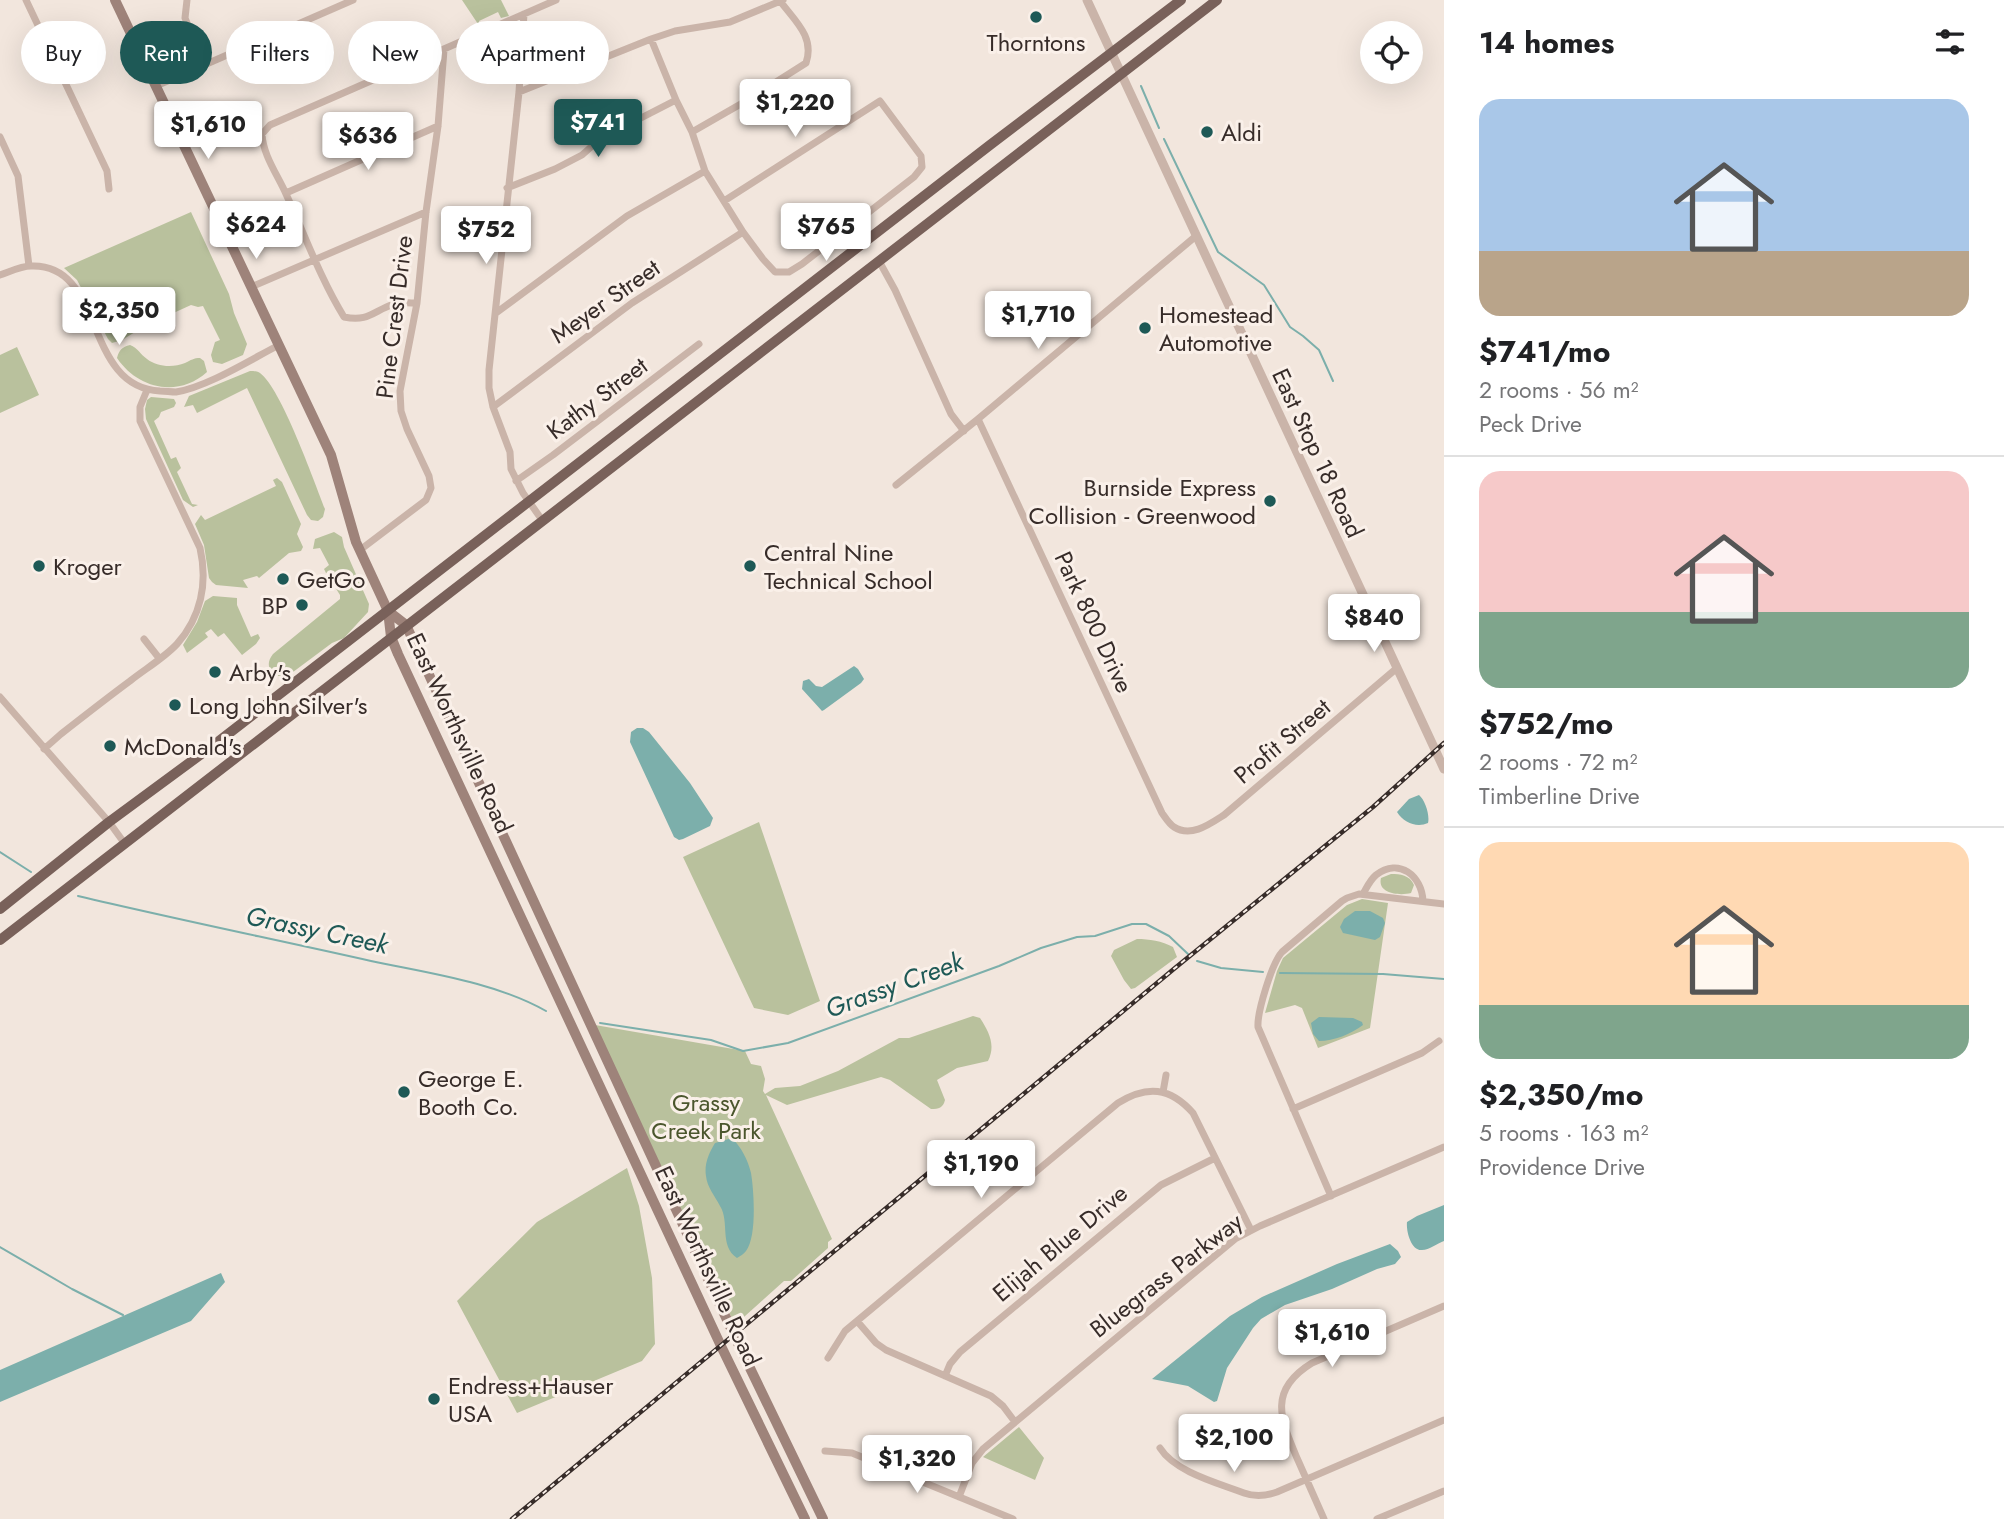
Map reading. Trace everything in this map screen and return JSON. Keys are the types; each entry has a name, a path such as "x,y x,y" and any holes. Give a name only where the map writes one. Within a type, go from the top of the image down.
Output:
{"main road":[{"path":"115,0 331,455 350,523 388,611"},
{"path":"0,909 109,822 388,611 1181,0"},
{"path":"0,940 1217,0"},
{"name":"East Worthsville Road","path":"388,611 406,625 734,1335 823,1519"},
{"name":"East Worthsville Road","path":"388,611 391,637 721,1346 805,1519"}],"street":[{"path":"26,0 107,171 109,189"},
{"path":"187,0 187,21"},
{"path":"212,61 353,0"},
{"path":"417,303 396,303 357,320 344,317 262,145 262,134 270,125 556,0"},
{"name":"East Stop 18 Road","path":"1087,0 1444,769"},
{"path":"519,92 651,39 675,31 730,22 781,1 809,41 806,63 692,132"},
{"path":"524,14 519,92 507,188 489,388 493,407 510,452 511,469 542,520"},
{"path":"651,39 692,132 705,171 743,232 775,272 789,272 802,264 914,177 922,167 921,156 880,101 724,201"},
{"name":"Pine Crest Drive","path":"360,550 426,500 431,488 429,476 401,411 400,391 417,303 444,50"},
{"path":"156,86 160,84"},
{"path":"507,188 582,155 600,139 676,100"},
{"path":"286,193 438,126"},
{"path":"0,137 18,176 29,265"},
{"path":"496,313 627,216 705,171"},
{"path":"251,287 426,212"},
{"name":"Meyer Street","path":"493,407 632,303 743,232"},
{"path":"896,485 1196,236"},
{"path":"879,261 895,290 951,414 964,431"},
{"path":"0,275 29,265 50,268 67,277 76,288 115,368 131,382 147,390 176,392 203,383 279,345"},
{"name":"Kathy Street","path":"516,481 699,344"},
{"path":"44,749 176,645 194,619 204,588 204,566 195,535 140,421 140,407 147,390"},
{"name":"Park 800 Drive","path":"978,419 1162,813 1173,827 1186,831"},
{"path":"144,639 159,658"},
{"name":"Profit Street","path":"1186,831 1203,829 1224,815 1397,668"},
{"path":"0,697 125,844"},
{"path":"1363,894 1374,877 1385,870 1399,868 1414,876 1421,887 1423,901"},
{"path":"1331,1196 1258,1027 1275,961 1342,901 1352,896 1363,894 1444,904"},
{"path":"1293,1109 1422,1053 1439,1041"},
{"path":"1163,1092 1166,1075"},
{"path":"828,1358 840,1337 857,1321 1118,1104 1137,1093 1163,1092 1175,1096 1193,1113 1251,1230"},
{"name":"Bluegrass Parkway","path":"958,1497 977,1455 1230,1243 1251,1230 1444,1147"},
{"name":"Elijah Blue Drive","path":"945,1376 950,1364 960,1352 1161,1185 1215,1158"},
{"path":"1324,1519 1281,1416 1284,1391 1293,1376 1312,1363 1444,1306"},
{"path":"857,1321 876,1343 886,1350 991,1396 1015,1422"},
{"path":"1160,1448 1166,1457 1179,1466 1249,1495 1270,1494 1444,1419"},
{"path":"825,1451 852,1453 1013,1519"},
{"path":"1377,1519 1444,1491"}],"green space":[{"path":"462,0 501,0 509,16 501,18 498,12 476,21"},
{"path":"191,212 229,294 247,344 243,355 222,364 213,362 211,355 215,342 220,340 203,306 191,305 112,343 77,280 64,268"},
{"path":"130,345 151,362 165,366 175,366 200,358 204,361 207,372 184,385 171,387 147,383 126,369 117,358 121,349"},
{"path":"17,347 39,395 0,413 0,355"},
{"path":"250,371 260,373 268,382 287,415 325,509 323,517 318,521 311,520 307,515 247,388 197,413 193,405 184,407 189,396"},
{"path":"151,397 174,399 176,403 174,407 161,412 154,421 171,459 176,457 181,468 177,472 192,504 198,505 193,507 183,500 146,419 147,400"},
{"path":"277,478 282,482 301,524 297,534 303,547 301,551 289,553 259,578 257,576 243,580 248,588 216,585 209,578 204,545 195,524 201,515 205,520 276,486 273,480"},
{"path":"334,532 342,537 369,604 368,612 344,638 332,643 289,675 277,676 269,666 273,654 340,599 330,579 335,575 331,570 326,573 324,569 329,565 320,548 313,549 315,539"},
{"path":"213,596 237,598 237,605 251,637 258,634 260,638 242,655 224,633 218,637 211,629 205,633 208,637 187,653 183,645 197,622 205,601"},
{"path":"759,822 820,1001 788,1015 754,1008 683,857"},
{"path":"1391,874 1410,879 1414,885 1411,893 1390,893 1382,888 1381,878"},
{"path":"1362,899 1388,903 1370,1028 1318,1048 1302,1008 1295,1005 1265,1013 1277,971 1283,958 1347,905"},
{"path":"1137,939 1169,945 1173,947 1177,957 1131,989 1111,956 1114,950"},
{"name":"Grassy Creek Park","path":"973,1016 980,1018 989,1034 991,1050 988,1061 957,1068 937,1080 945,1100 938,1108 931,1109 890,1080 881,1077 787,1105 766,1095 832,1239 828,1242 828,1248 791,1281 784,1281 735,1325 595,1025 745,1051 751,1064 761,1066 765,1079 765,1094 775,1088 800,1086 838,1071 899,1038 909,1038"},
{"path":"627,1168 639,1206 652,1278 655,1344 642,1361 517,1413 457,1301 537,1222"},
{"path":"1019,1427 1044,1458 1035,1480 983,1457"}],"water":[{"path":"854,666 864,679 822,711 802,689 803,681 809,679 816,686 822,687"},
{"path":"637,728 649,732 690,783 713,818 710,826 683,839 674,837 630,742 631,732"},
{"path":"1419,795 1428,812 1428,823 1415,825 1407,822 1397,812 1409,799"},
{"path":"1355,911 1370,911 1383,918 1385,923 1380,937 1375,940 1343,933 1340,927 1344,919"},
{"path":"1319,1017 1353,1018 1363,1025 1331,1040 1319,1041 1313,1034 1311,1023"},
{"path":"732,1138 750,1168 754,1202 752,1235 745,1252 737,1258 728,1247 723,1212 708,1184 706,1172 715,1143"},
{"path":"1444,1205 1444,1241 1428,1249 1418,1249 1410,1240 1407,1222"},
{"path":"1390,1244 1401,1257 1395,1264 1285,1305 1261,1319 1227,1368 1217,1401 1214,1402 1188,1386 1152,1379 1230,1316 1262,1297"},
{"path":"221,1273 225,1282 191,1321 0,1402 0,1370"}],"waterway":[{"path":"1141,86 1159,128"},
{"path":"1164,139 1218,252 1264,285 1290,327 1319,350 1333,381"},
{"name":"Grassy Creek","path":"0,852 31,872"},
{"name":"Grassy Creek","path":"78,896 460,980 505,993 546,1011"},
{"name":"Grassy Creek","path":"600,1023 711,1040 743,1051 788,1043 1041,948 1077,937 1095,936 1132,924 1146,924 1169,936 1188,954"},
{"name":"Grassy Creek","path":"1197,961 1221,968 1263,972"},
{"name":"Grassy Creek","path":"1280,973 1383,974 1444,979"},
{"path":"0,1247 123,1315"}],"railway":[{"path":"512,1519 1175,968 1373,807 1444,743"}],"place":[{"name":"Thorntons","path":"1036,17"},
{"name":"Aldi","path":"1207,132"},
{"name":"Homestead Automotive","path":"1145,328"},
{"name":"Burnside Express Collision - Greenwood","path":"1270,501"},
{"name":"Kroger","path":"39,566"},
{"name":"Central Nine Technical School","path":"750,566"},
{"name":"GetGo","path":"283,579"},
{"name":"BP","path":"302,605"},
{"name":"Arby's","path":"215,672"},
{"name":"Long John Silver's","path":"175,705"},
{"name":"McDonald's","path":"110,746"},
{"name":"George E. Booth Co.","path":"404,1092"},
{"name":"Endress+Hauser USA","path":"434,1399"}]}
